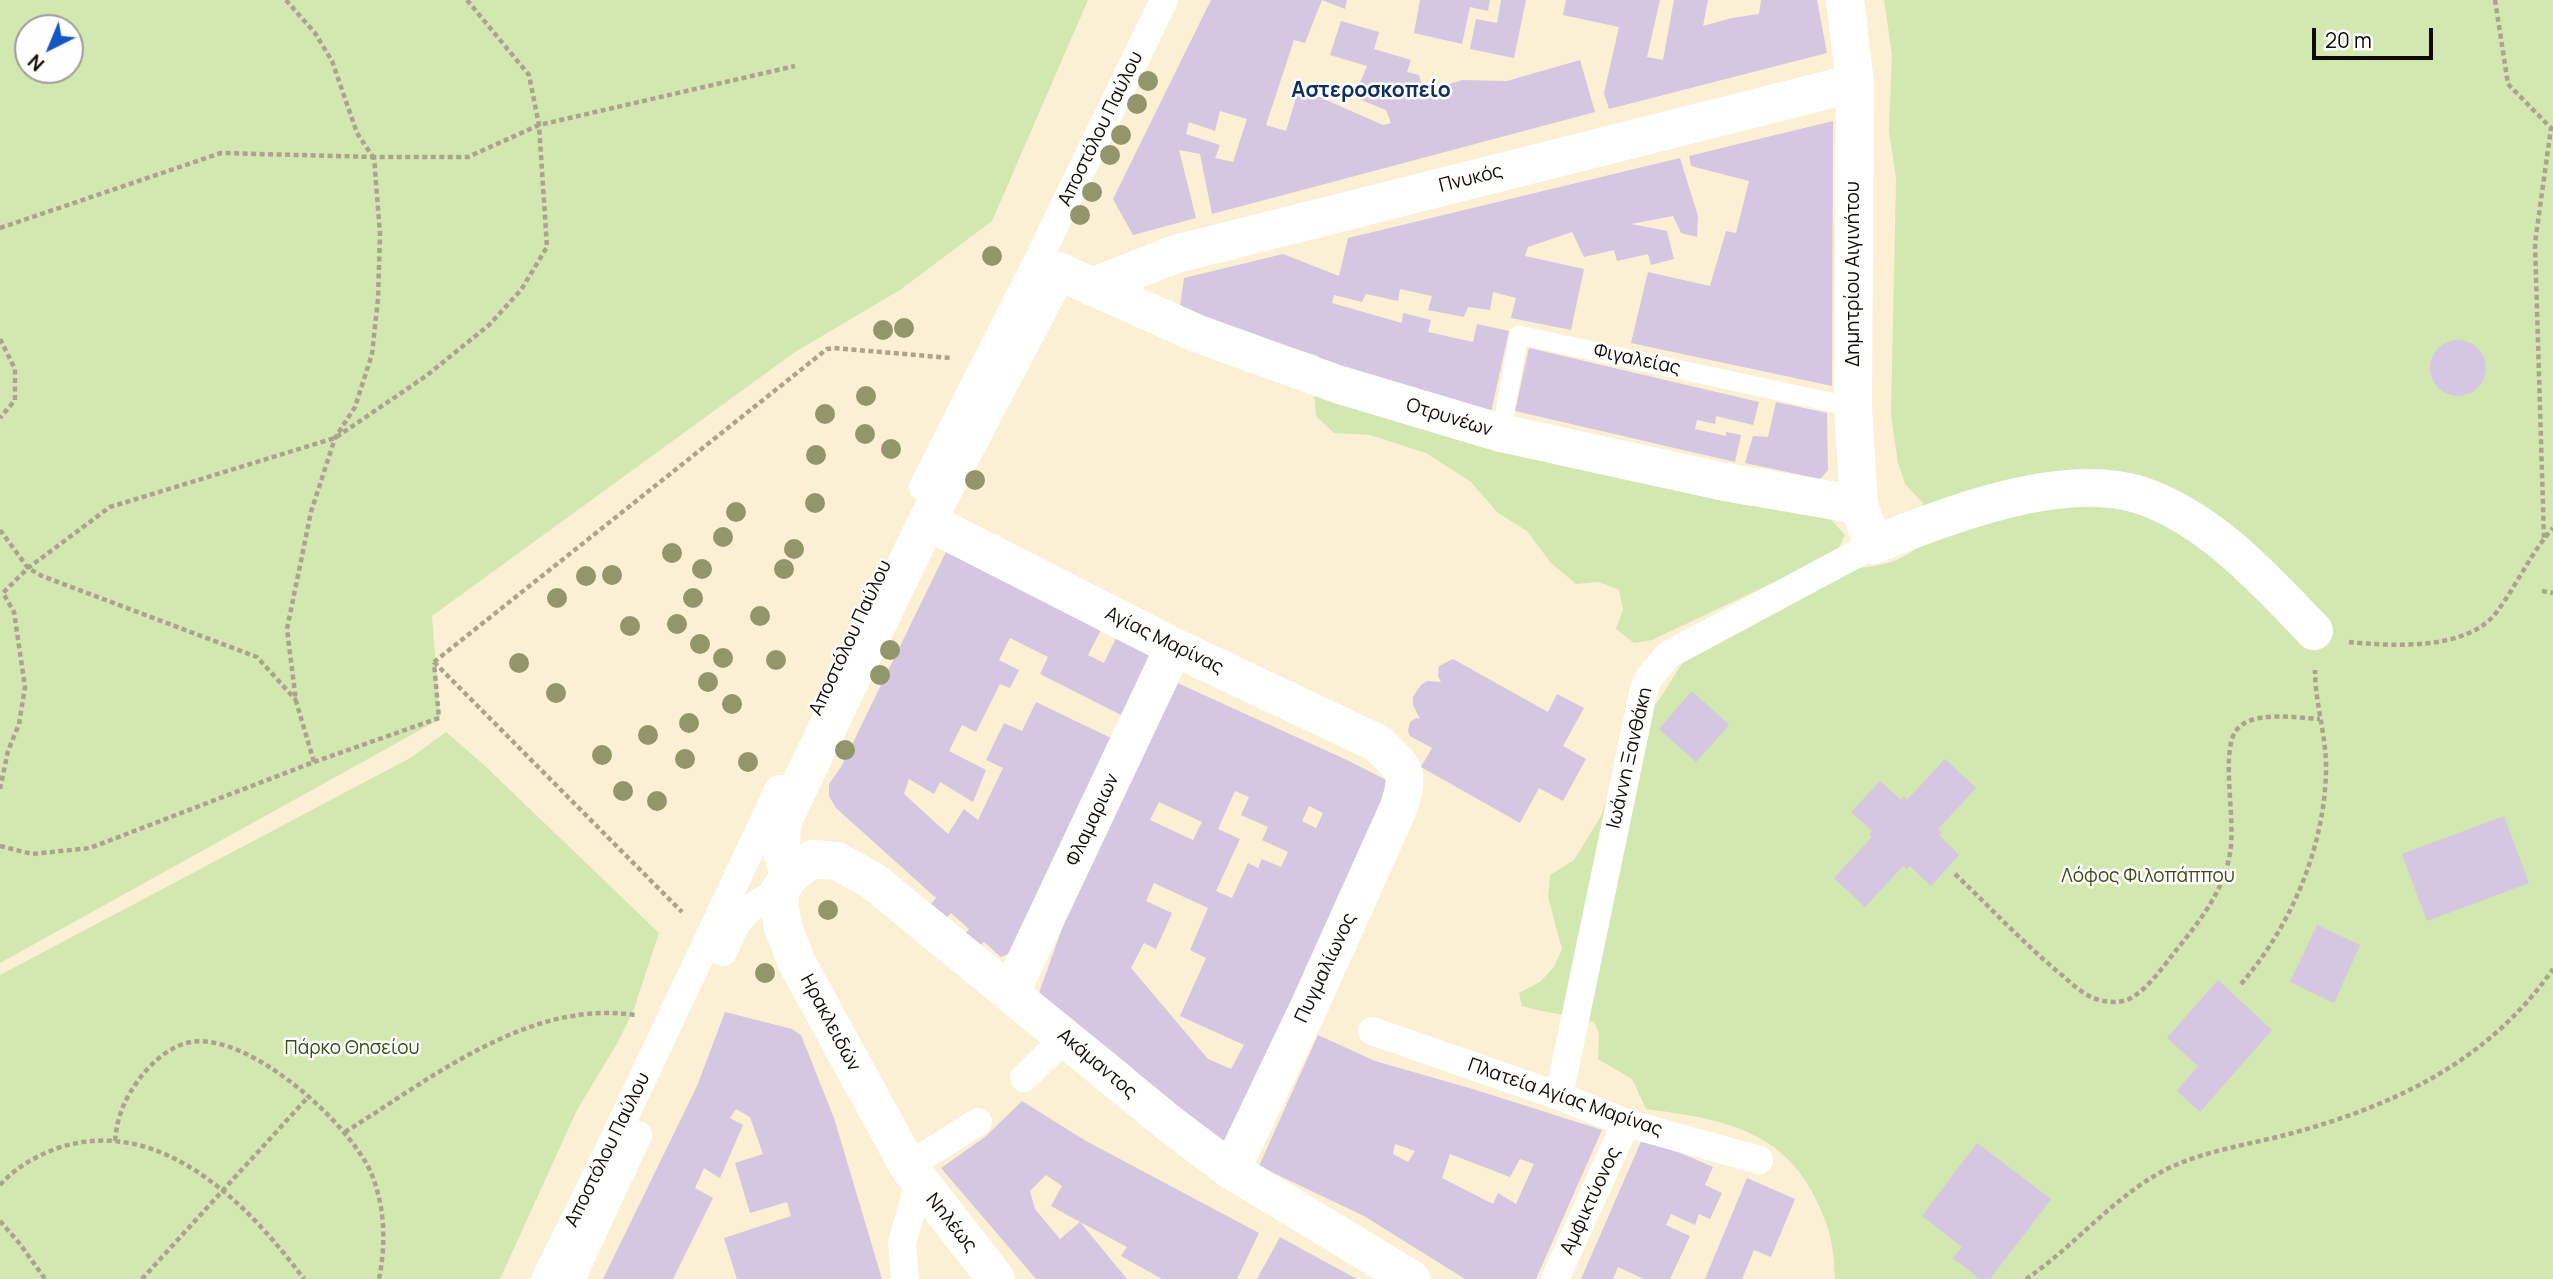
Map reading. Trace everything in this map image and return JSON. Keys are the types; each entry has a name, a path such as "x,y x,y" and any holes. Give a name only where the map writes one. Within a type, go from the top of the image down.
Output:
{"street":[{"name":"Αποστόλου Παύλου","path":"545,1279 709,939 919,517 1063,273 1164,0"},
{"name":"Δημητρίου Αιγινήτου","path":"1845,0 1855,83 1853,407 1859,505 1873,545"},
{"name":"Πνυκός","path":"1063,273 1176,254 1855,83"},
{"name":"Αποστόλου Παύλου","path":"571,1279 736,923 746,910 784,884 779,840 784,818 986,365 1063,273"},
{"name":"Οτρυνέων","path":"1063,273 1196,333 1337,384 1501,433 1720,481 1859,505"},
{"path":"1873,545 1954,513 2018,498 2087,488 2115,489 2140,495 2193,521 2231,550 2314,631"},
{"name":"Αγίας Μαρίνας","path":"919,517 1174,647 1377,743 1399,763"},
{"name":"Ιωάννη Ξανθάκη","path":"1559,1096 1648,679 1668,655 1873,545"},
{"name":"Φλαμαριων","path":"1011,992 1174,647"},
{"name":"Πυγμαλίωνος","path":"1231,1170 1398,809 1406,784 1399,763"},
{"name":"Ακάμαντος","path":"784,884 813,859 837,861 873,881 1170,1124 1231,1170 1411,1279"},
{"name":"Ηρακλειδών","path":"784,884 783,927 797,963 913,1175"},
{"name":"Πλατεία Αγίας Μαρίνας","path":"1372,1031 1559,1096 1626,1123 1759,1160"},
{"path":"1024,1078 1066,1037"},
{"path":"905,1279 902,1243 913,1175 978,1122"},
{"name":"Αμφικτύονος","path":"1555,1279 1626,1123"},
{"name":"Νηλέως","path":"913,1175 996,1279"}],"lane":[{"name":"Φιγαλείας","path":"1501,433 1519,334 1853,407"}],"path":[{"path":"286,0 315,33 332,61 357,133 373,157 380,234 378,299 372,354 355,407 334,438 311,512 287,629 296,701 314,762"},
{"path":"0,789 8,751 19,724 25,687 14,612 3,593 28,568 110,507 334,438 426,376 489,325 521,290 547,247 539,125 529,75 467,0"},
{"path":"2495,0 2508,84 2552,129 2535,243 2544,538"},
{"path":"0,228 222,153 468,157 539,125 795,66"},
{"path":"0,339 15,369 15,400 0,418"},
{"path":"434,662 827,349 967,359 986,365"},
{"path":"2241,984 2261,960 2290,912 2316,841 2326,773 2315,690 2314,631 2341,641 2382,645 2444,641 2469,633 2482,627 2494,615 2553,528"},
{"path":"0,530 28,568 42,576 257,657 296,701"},
{"path":"2542,591 2553,593"},
{"path":"0,846 32,854 90,848 314,762 439,718 434,662"},
{"path":"434,662 709,939"},
{"path":"1955,874 2044,960 2081,991 2106,1001 2117,1002 2130,998 2179,947 2221,883 2227,867 2233,832 2229,768 2230,747 2236,731 2248,719 2265,716 2320,719"},
{"path":"2026,1279 2065,1249 2120,1199 2163,1171 2189,1159 2357,1114 2432,1080 2462,1060 2519,1011 2553,970"},
{"path":"345,1132 504,1035 574,1014 592,1013 634,1014 666,1030"},
{"path":"115,1141 116,1123 126,1096 155,1061 191,1042 213,1042 235,1050 291,1081 345,1132 358,1148 380,1201 385,1227 379,1279"},
{"path":"142,1279 309,1096"},
{"path":"0,1185 37,1155 80,1141 124,1140 167,1153 224,1190 304,1279"},
{"path":"0,1221 45,1279"}],"green space":[{"path":"0,0 1088,0 992,221 900,290 795,352 432,616 440,719 0,963"},
{"name":"Λόφος Φιλοπάππου","path":"1884,0 2553,0 2553,1279 1835,1279 1829,1232 1819,1206 1805,1180 1789,1160 1770,1144 1748,1132 1700,1118 1646,1109 1632,1079 1598,1059 1599,1033 1594,1022 1522,1006 1519,993 1540,982 1554,967 1562,949 1548,897 1550,875 1574,860 1601,816 1628,734 1659,700 1683,662 1858,568 1897,560 1930,539 1923,503 1905,484 1898,463 1891,415 1896,178 1889,131 1892,55"},
{"path":"1314,392 1591,472 1744,505 1825,513 1845,535 1836,553 1652,640 1634,643 1616,629 1623,610 1619,590 1599,582 1576,584 1551,563 1527,531 1498,513 1471,482 1426,453 1370,435 1334,433 1316,416"},
{"name":"Πάρκο Θησείου","path":"446,732 659,933 634,1009 618,1042 577,1110 500,1279 0,1279 0,975 412,757"}],"building":[{"path":"1211,0 1322,0 1305,43 1294,40 1266,125 1286,131 1299,88 1383,125 1391,123 1386,110 1354,97 1367,66 1330,55 1341,21 1379,32 1374,49 1411,60 1407,72 1419,75 1424,92 1462,80 1507,81 1580,60 1595,112 1212,214 1200,154 1179,150 1196,218 1133,235 1113,199","holes":["1220,111 1247,119 1233,162 1215,158 1220,145 1186,134 1189,122 1215,131"]},
{"path":"1322,0 1347,0 1345,9"},
{"path":"1420,0 1490,0 1488,11 1470,7 1462,44 1414,33"},
{"path":"1501,0 1526,0 1514,58 1470,49 1476,19 1497,23"},
{"path":"1566,0 1660,0 1647,57 1663,60 1674,0 1708,0 1703,26 1759,14 1761,0 1817,0 1827,53 1609,109 1604,93 1619,27 1563,15"},
{"path":"1833,121 1832,386 1631,343 1648,272 1710,286 1726,231 1736,233 1749,181 1691,166 1689,156"},
{"path":"1680,158 1698,216 1697,237 1681,233 1673,216 1631,224 1667,231 1674,259 1651,265 1648,254 1617,261 1614,250 1584,257 1572,232 1528,247 1525,256 1584,269 1571,330 1511,318 1516,298 1493,292 1490,310 1468,307 1464,317 1428,310 1432,296 1400,289 1398,301 1366,294 1362,302 1334,295 1332,303 1402,323 1403,313 1431,320 1428,332 1473,342 1477,324 1509,331 1491,412 1316,364 1318,356 1179,313 1184,278 1283,254 1339,276 1348,238"},
{"path":"2458,340 2469,342 2478,348 2484,357 2484,379 2478,388 2469,394 2458,396 2447,394 2438,388 2432,379 2430,368 2432,357 2438,348 2447,342"},
{"path":"1529,348 1759,402 1753,425 1716,416 1715,424 1697,420 1695,429 1726,436 1726,432 1741,435 1735,462 1515,411"},
{"path":"1776,402 1827,413 1828,470 1820,479 1745,463 1753,436 1768,437"},
{"path":"946,552 1101,630 1088,655 1104,663 1116,638 1151,655 1121,715 1040,674 1048,657 1010,638 999,660 1019,670 1010,688 1000,684 976,732 962,725 949,751 986,770 973,802 940,782 934,794 909,779 904,794 948,834 964,809 978,820 1003,768 986,760 1004,723 1022,731 1036,702 1113,739 1014,951 1001,957 984,942 980,946 965,934 969,929 951,913 947,917 931,904 936,898 836,808 829,796 829,784 841,767"},
{"path":"1453,659 1548,712 1557,694 1584,708 1563,746 1586,759 1563,801 1539,788 1520,823 1421,767 1432,748 1410,736 1408,731 1410,722 1416,718 1420,719 1413,705 1413,697 1427,681 1441,682 1438,676 1439,666"},
{"path":"1173,681 1390,782 1238,1133 1217,1144 1171,1106 1129,1065 1039,993 1069,909","holes":["1235,791 1249,797 1241,815 1268,827 1262,840 1288,852 1281,867 1262,859 1258,868 1248,863 1232,898 1216,891 1240,839 1218,829","1159,802 1202,822 1193,840 1150,820","1309,806 1323,813 1316,828 1302,821","1154,883 1208,908 1190,950 1206,958 1180,1016 1244,1045 1231,1069 1208,1059 1131,968 1144,943 1156,949 1172,913 1146,901"]},
{"path":"1692,691 1729,725 1696,762 1659,729"},
{"path":"1945,759 1976,788 1938,829 1942,832 1939,835 1959,855 1931,886 1910,866 1907,869 1903,866 1865,907 1834,878 1872,837 1869,834 1872,831 1851,812 1880,781 1901,800 1904,796 1907,800"},
{"path":"2504,816 2529,883 2427,921 2402,854"},
{"path":"2317,925 2360,945 2334,1003 2290,982"},
{"path":"2218,980 2272,1030 2200,1112 2177,1091 2198,1066 2167,1038"},
{"path":"725,1012 792,1029 801,1035 834,1118 882,1279 737,1279 724,1238 791,1216 787,1202 750,1213 735,1163 763,1154 750,1117 736,1109 730,1118 743,1125 720,1178 704,1168 695,1188 713,1198 673,1279 603,1279 697,1086"},
{"path":"1318,1035 1375,1061 1602,1130 1536,1279 1465,1279 1364,1216 1259,1166","holes":["1395,1144 1415,1151 1408,1162 1393,1154","1450,1154 1510,1177 1520,1159 1534,1164 1516,1204 1498,1193 1493,1204 1442,1178"]},
{"path":"1022,1101 1086,1141 1259,1233 1237,1279 1162,1279 1121,1256 1127,1247 1080,1222 1127,1279 1036,1279 941,1168 985,1137","holes":["1046,1175 1062,1186 1051,1206 1080,1222 1060,1239 1035,1209 1030,1191"]},
{"path":"1643,1137 1713,1167 1705,1185 1722,1193 1710,1219 1699,1214 1695,1225 1671,1214 1666,1225 1690,1236 1670,1279 1644,1279 1618,1267 1613,1279 1581,1279"},
{"path":"1977,1143 2051,1199 1990,1279 1980,1279 1953,1258 1962,1247 1922,1216"},
{"path":"1747,1178 1795,1199 1771,1257 1754,1250 1742,1279 1705,1279"},
{"path":"1280,1237 1309,1253 1357,1279 1257,1279"}],"district":[{"name":"Αστεροσκοπείο","path":"1371,91"}]}
